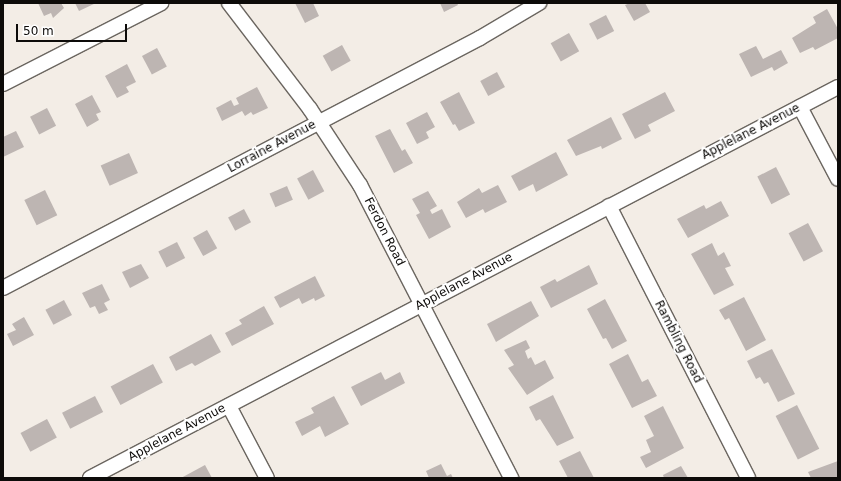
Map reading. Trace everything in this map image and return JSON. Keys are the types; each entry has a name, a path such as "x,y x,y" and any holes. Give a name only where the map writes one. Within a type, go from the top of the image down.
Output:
{"street":[{"path":"3,84 161,3"},
{"name":"Ferdon Road","path":"229,3 319,122 360,185 511,478"},
{"name":"Lorraine Avenue","path":"3,288 480,38 539,3"},
{"name":"Applelane Avenue","path":"90,478 838,87"},
{"path":"800,107 838,179"},
{"name":"Rambling Road","path":"609,206 748,478"},
{"path":"229,406 267,478"}],"building":[{"path":"38,3 61,3 64,8 53,18 51,13 44,16"},
{"path":"75,3 96,3 79,11"},
{"path":"295,3 313,3 319,16 305,23"},
{"path":"440,3 457,3 458,5 444,12"},
{"path":"630,3 645,3 650,12 634,21 625,5"},
{"path":"827,9 838,29 838,38 815,50 813,47 800,53 792,38 816,23 813,17"},
{"path":"606,15 614,31 597,40 589,24"},
{"path":"569,33 579,51 561,62 551,43"},
{"path":"342,45 351,61 331,71 323,56"},
{"path":"756,46 763,59 781,50 788,63 774,71 772,67 751,77 739,54"},
{"path":"157,48 167,67 152,75 142,56"},
{"path":"127,64 136,82 126,87 129,92 117,98 105,76"},
{"path":"497,72 505,87 488,96 480,81"},
{"path":"257,87 268,108 253,115 251,112 245,116 242,111 222,121 216,108 231,100 234,106 239,104 236,98"},
{"path":"459,92 475,123 459,131 455,124 453,125 440,102"},
{"path":"665,92 675,111 648,125 651,131 635,139 622,114"},
{"path":"92,95 101,112 96,114 99,120 87,127 75,104"},
{"path":"47,108 56,126 39,134 30,117"},
{"path":"427,112 435,127 426,132 429,138 417,144 406,123"},
{"path":"611,117 622,139 602,149 601,146 576,156 567,140"},
{"path":"390,129 402,151 405,149 413,163 394,173 375,136"},
{"path":"16,131 24,147 3,157 3,137"},
{"path":"556,152 568,175 536,192 533,184 519,191 511,176"},
{"path":"129,153 138,173 110,186 101,166"},
{"path":"776,167 790,195 771,204 757,177"},
{"path":"313,170 324,191 308,200 297,178"},
{"path":"498,185 507,202 485,213 483,209 466,218 457,202 479,188 482,193"},
{"path":"287,186 293,200 275,207 270,193"},
{"path":"45,190 57,215 37,225 24,200"},
{"path":"428,191 437,206 430,210 432,214 442,209 451,227 429,239 416,215 420,213 412,199"},
{"path":"721,201 729,216 688,238 677,219 704,205 706,209"},
{"path":"244,209 251,222 235,231 228,217"},
{"path":"808,223 823,251 804,262 789,233"},
{"path":"207,230 217,248 203,256 193,238"},
{"path":"177,242 185,258 166,268 158,252"},
{"path":"712,243 718,256 724,252 731,266 725,268 734,285 714,295 691,254"},
{"path":"141,264 149,278 130,288 122,272"},
{"path":"589,265 598,284 551,308 540,287 555,279 557,282"},
{"path":"315,276 325,296 315,301 314,298 302,304 299,298 280,308 274,297"},
{"path":"102,284 110,300 104,303 108,310 99,314 95,306 90,308 82,293"},
{"path":"744,297 766,340 746,351 729,318 725,320 719,310"},
{"path":"605,299 627,341 612,349 606,338 603,339 587,309"},
{"path":"64,300 72,315 53,325 45,310"},
{"path":"531,301 539,316 496,342 487,324"},
{"path":"264,306 274,324 232,346 225,333 242,324 239,320"},
{"path":"24,317 34,335 13,346 7,334 16,330 12,324"},
{"path":"211,334 221,352 195,366 192,363 176,371 169,357"},
{"path":"526,340 530,348 525,351 528,359 531,357 535,365 545,360 554,378 527,395 508,368 514,365 504,350"},
{"path":"772,349 795,394 778,402 768,382 764,384 760,377 756,379 747,361"},
{"path":"628,354 642,382 648,379 657,396 632,408 609,364"},
{"path":"153,364 163,383 120,405 111,387"},
{"path":"381,372 385,380 400,372 405,383 361,406 351,387"},
{"path":"553,395 574,438 557,446 540,419 536,421 529,407"},
{"path":"95,396 103,412 70,429 62,413"},
{"path":"334,396 349,424 325,437 320,426 302,436 295,422 314,413 311,408"},
{"path":"797,405 819,449 798,460 776,416"},
{"path":"663,406 684,448 646,468 640,457 651,452 646,440 654,436 644,416"},
{"path":"47,419 57,438 30,452 21,433"},
{"path":"580,451 594,478 568,478 559,461"},
{"path":"838,461 838,478 811,478 808,472"},
{"path":"441,464 447,476 451,474 453,478 429,478 426,471"},
{"path":"205,465 212,478 181,478"},
{"path":"681,466 688,478 664,478 663,475"}]}
